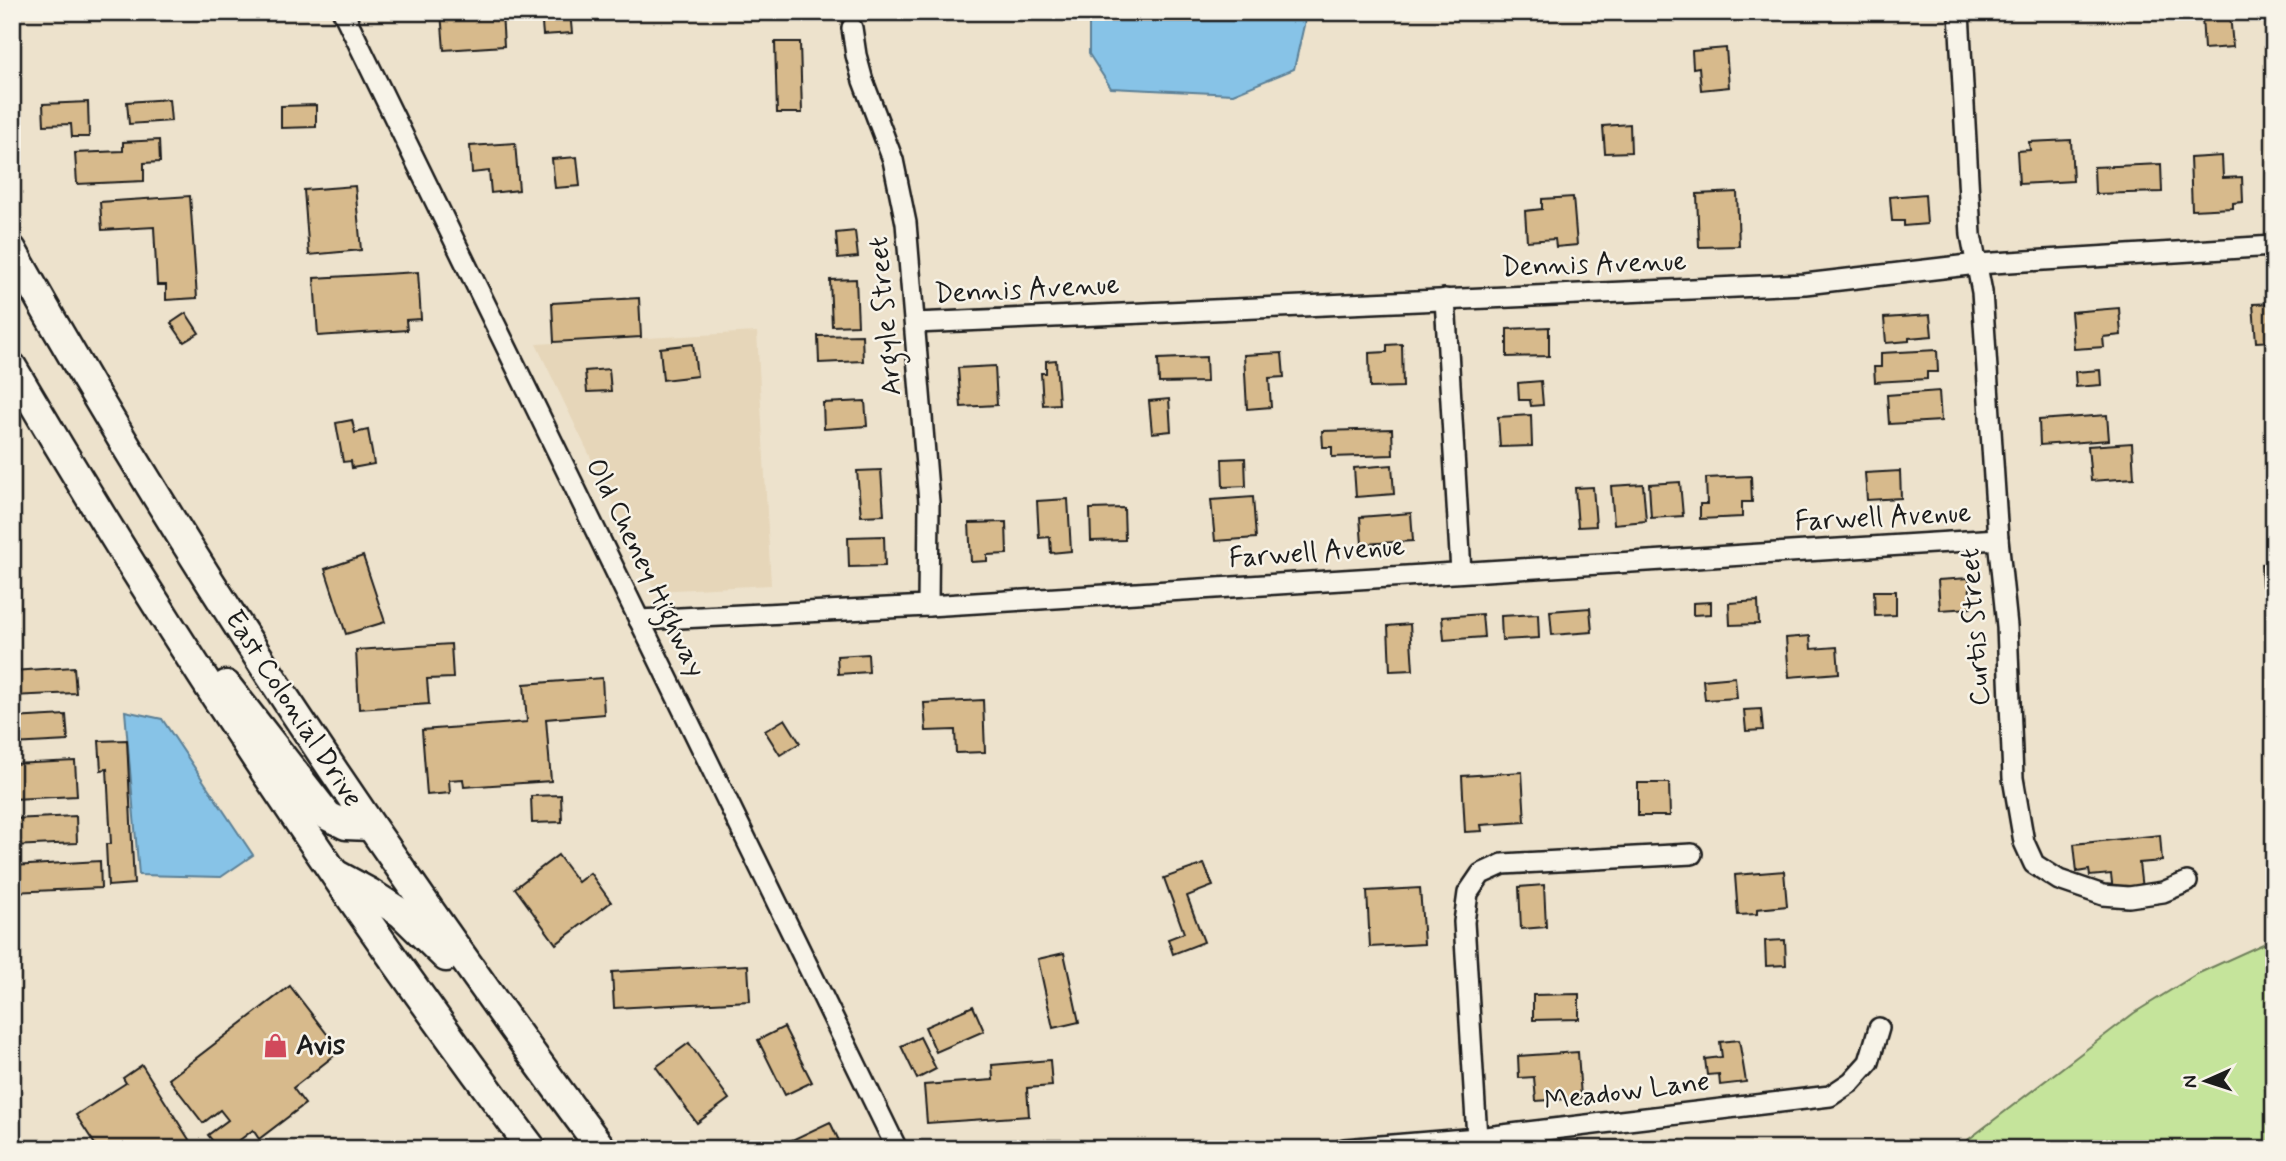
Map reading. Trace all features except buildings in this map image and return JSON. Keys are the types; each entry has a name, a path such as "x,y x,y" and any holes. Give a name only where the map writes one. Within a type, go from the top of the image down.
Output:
{"highway":[{"name":"East Colonial Drive","path":"12,250 203,571 370,826 500,1011 602,1149"},
{"path":"12,272 48,313"},
{"name":"East Colonial Drive","path":"13,371 206,682 451,1041 532,1149"},
{"path":"206,682 227,685 328,816 346,825 370,826"},
{"path":"335,874 401,913 500,1011"}],"street":[{"name":"Old Cheney Highway","path":"343,12 897,1149"},
{"name":"Curtis Street","path":"1959,12 1971,235 1982,292 1998,539 2007,626 2013,778 2024,842 2034,864 2059,880 2103,895 2129,897 2163,892 2187,883"},
{"name":"Argyle Street","path":"852,28 863,81 893,160 906,223 929,502 928,606"},
{"name":"Dennis Avenue","path":"915,323 1805,284 1976,264 2274,246"},
{"path":"1445,299 1461,572"},
{"name":"Farwell Avenue","path":"639,620 928,606 1998,539"},
{"path":"1477,1138 1464,922 1468,893 1480,874 1503,864 1692,854"},
{"name":"Meadow Lane","path":"1344,1149 1477,1138 1830,1096 1851,1082 1869,1062 1880,1028"}],"shaded area":[{"path":"757,332 771,585 655,591 536,344"}],"green space":[{"path":"2274,939 2274,1149 1956,1149 2134,1013 2197,974"}],"water":[{"path":"1089,12 1307,12 1294,69 1233,94 1111,88 1089,54"},
{"path":"125,711 162,719 253,855 221,877 139,875"}],"place":[{"name":"Avis","path":"276,1046"}]}
